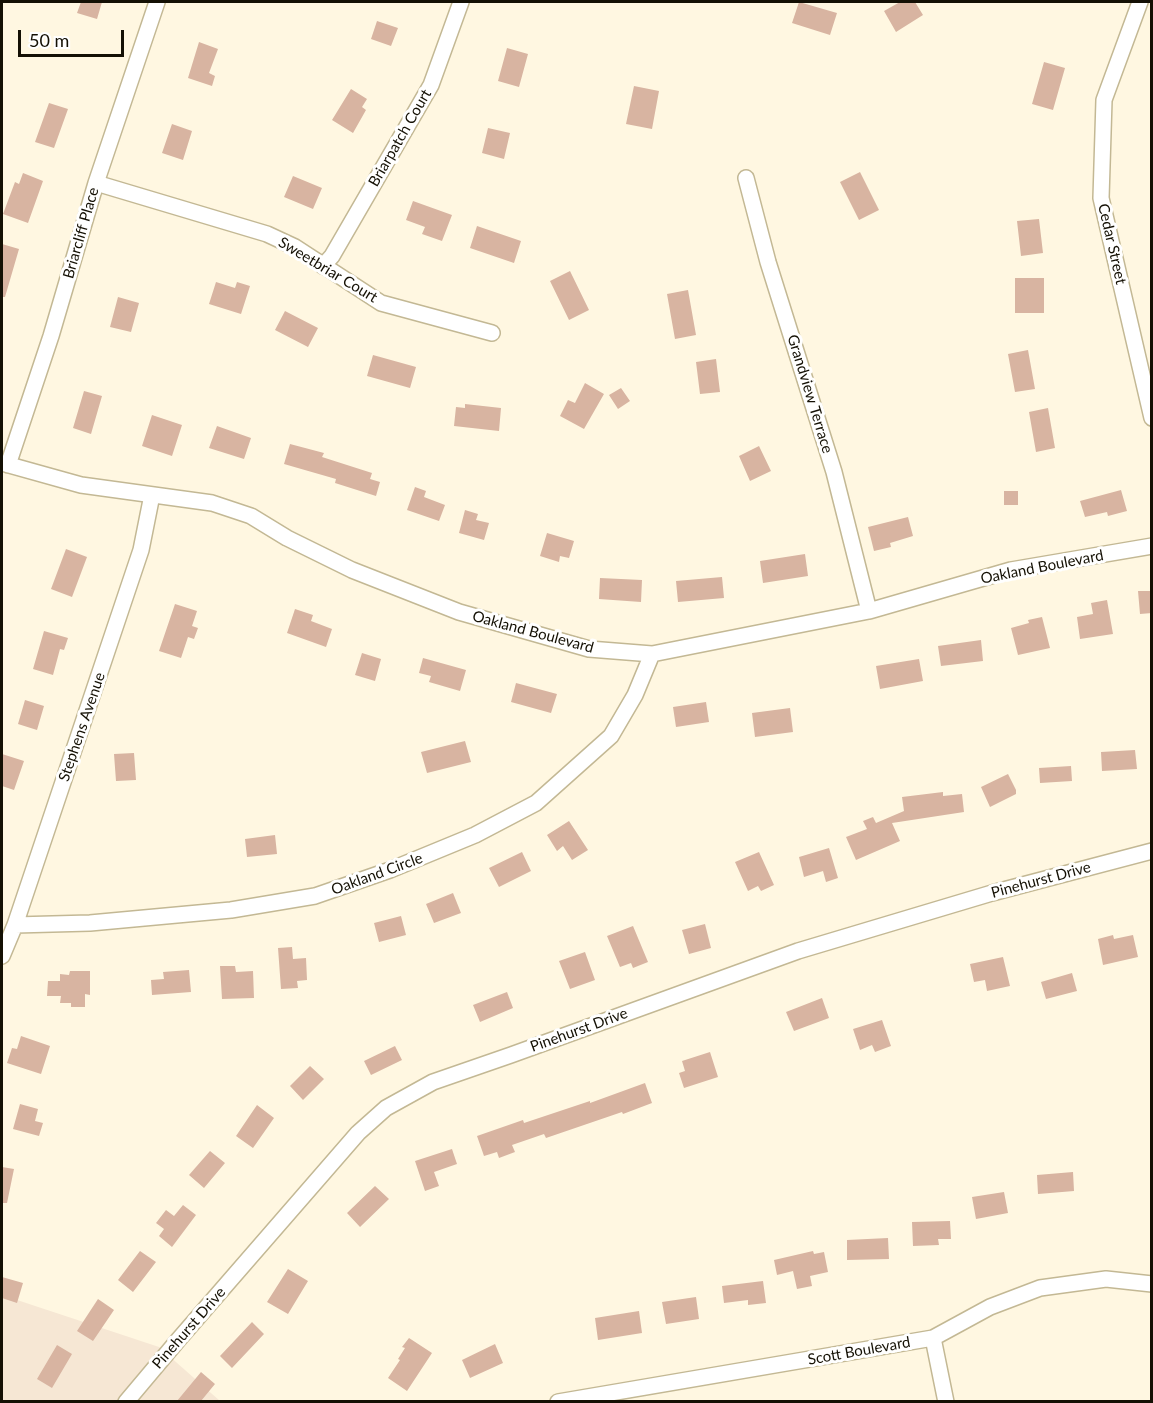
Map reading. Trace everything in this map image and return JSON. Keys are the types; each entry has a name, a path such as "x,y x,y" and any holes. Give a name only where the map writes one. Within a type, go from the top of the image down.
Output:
{"street":[{"name":"Briarcliff Place","path":"5,464 51,336 96,183 157,2"},
{"name":"Briarpatch Court","path":"323,266 332,256 431,85 461,2"},
{"name":"Cedar Street","path":"1140,2 1104,100 1101,198 1152,418"},
{"name":"Grandview Terrace","path":"746,178 768,262 834,472 869,611"},
{"name":"Sweetbriar Court","path":"96,183 267,234 295,247 381,303 492,333"},
{"name":"Oakland Boulevard","path":"5,464 81,485 212,503 251,516 287,538 352,570 459,612 589,650 652,654 869,611 1011,570 1152,546"},
{"name":"Stephens Avenue","path":"2,956 15,925 141,550 152,495"},
{"name":"Oakland Circle","path":"15,925 90,923 231,910 315,896 390,870 475,836 536,803 610,736 634,695 652,654"},
{"name":"Pinehurst Drive","path":"126,1401 358,1133 386,1108 434,1082 798,951 992,892 1152,851"},
{"name":"Scott Boulevard","path":"566,1401 933,1338 990,1307 1040,1288 1106,1279 1152,1284"},
{"path":"933,1338 946,1401"}],"shaded area":[{"path":"2,1295 159,1347 220,1401 2,1402"}],"building":[{"path":"81,2 102,2 97,19 77,13"},
{"path":"799,2 837,13 830,35 792,23"},
{"path":"900,2 915,2 923,15 896,32 884,11"},
{"path":"377,21 398,28 391,46 371,39"},
{"path":"199,42 218,49 209,73 215,76 212,86 188,78"},
{"path":"507,48 528,54 519,87 498,81"},
{"path":"1044,62 1065,68 1053,110 1032,104"},
{"path":"634,86 659,91 652,129 626,124"},
{"path":"351,89 367,99 362,107 366,110 353,133 332,120"},
{"path":"49,103 68,109 54,148 35,142"},
{"path":"172,124 192,131 183,160 162,153"},
{"path":"488,128 510,133 504,159 482,153"},
{"path":"860,172 879,210 859,220 840,182"},
{"path":"23,173 43,181 28,223 3,214 15,182 19,184"},
{"path":"293,176 322,188 313,209 284,197"},
{"path":"413,201 452,215 442,241 422,234 425,227 406,220"},
{"path":"1039,219 1043,253 1021,256 1017,221"},
{"path":"477,226 521,241 514,263 470,248"},
{"path":"2,244 19,249 5,297 2,297"},
{"path":"570,271 589,310 569,320 550,281"},
{"path":"1015,278 1044,278 1044,313 1015,313"},
{"path":"216,282 235,288 237,282 250,286 241,314 209,304"},
{"path":"688,290 696,335 675,339 667,294"},
{"path":"118,297 139,303 131,332 110,327"},
{"path":"285,311 318,328 308,347 275,330"},
{"path":"1028,350 1035,389 1015,392 1008,354"},
{"path":"373,355 416,367 410,388 367,376"},
{"path":"716,359 720,392 700,394 696,362"},
{"path":"585,383 604,394 584,429 560,416 568,400 575,403"},
{"path":"621,388 630,401 618,409 609,395"},
{"path":"84,391 102,396 91,434 73,428"},
{"path":"465,404 501,408 499,431 454,426 456,407 465,408"},
{"path":"1048,408 1055,448 1036,452 1029,412"},
{"path":"152,415 182,425 172,456 142,446"},
{"path":"217,426 251,438 244,459 209,448"},
{"path":"290,444 324,453 322,457 372,473 370,479 380,482 376,496 335,483 336,479 284,464"},
{"path":"759,446 771,471 750,481 739,456"},
{"path":"415,487 426,491 424,497 445,505 439,521 407,510"},
{"path":"1121,490 1127,511 1108,516 1107,512 1085,517 1080,501"},
{"path":"1004,491 1018,491 1018,505 1004,505"},
{"path":"465,510 478,514 476,520 489,523 484,540 459,533"},
{"path":"908,517 913,536 890,543 891,547 874,551 868,527"},
{"path":"547,533 574,541 569,558 560,556 559,562 540,556"},
{"path":"66,549 87,557 72,597 51,589"},
{"path":"805,554 808,576 763,583 760,561"},
{"path":"722,577 724,598 678,602 676,581"},
{"path":"600,578 642,580 641,602 599,599"},
{"path":"1138,591 1152,591 1152,613 1140,614"},
{"path":"1107,600 1113,634 1080,639 1077,617 1093,614 1091,603"},
{"path":"175,604 197,611 192,626 198,628 194,639 188,637 181,658 159,651"},
{"path":"295,609 313,615 311,621 332,629 326,647 287,633"},
{"path":"1042,617 1050,648 1018,655 1011,628 1029,623 1028,620"},
{"path":"44,631 68,638 64,650 60,649 53,675 33,669"},
{"path":"981,640 983,661 941,666 938,646"},
{"path":"362,653 381,659 375,681 355,675"},
{"path":"423,658 466,670 460,691 429,682 431,676 419,673"},
{"path":"919,659 923,681 880,689 876,666"},
{"path":"516,683 557,694 551,713 511,702"},
{"path":"25,700 44,706 37,730 18,724"},
{"path":"706,702 709,722 676,727 673,707"},
{"path":"790,708 793,732 755,737 752,713"},
{"path":"465,741 471,762 427,773 421,752"},
{"path":"1135,750 1137,769 1102,771 1101,752"},
{"path":"134,753 136,780 116,781 114,754"},
{"path":"2,754 24,761 14,790 2,786"},
{"path":"1071,766 1072,781 1040,783 1039,768"},
{"path":"1008,774 1016,794 990,807 981,787"},
{"path":"943,792 943,796 962,794 964,812 892,823 900,841 856,860 846,837 867,829 863,821 873,817 876,823 904,811 902,797"},
{"path":"569,821 588,850 572,860 563,846 557,851 547,835"},
{"path":"275,835 277,854 247,857 245,839"},
{"path":"829,848 838,878 826,882 823,871 804,877 799,857"},
{"path":"522,852 531,871 499,887 489,868"},
{"path":"759,852 774,885 761,891 758,886 748,891 735,862"},
{"path":"453,893 461,913 434,923 426,904"},
{"path":"401,916 406,935 379,942 374,923"},
{"path":"705,924 711,948 689,954 682,930"},
{"path":"633,926 648,962 633,968 631,963 620,967 607,936"},
{"path":"1113,935 1114,939 1133,935 1138,957 1103,965 1098,939"},
{"path":"292,947 293,959 306,958 307,980 297,981 298,988 281,989 278,948"},
{"path":"585,952 595,980 570,989 559,961"},
{"path":"1003,957 1010,986 987,991 985,980 974,982 970,964"},
{"path":"220,966 235,966 236,972 253,971 254,998 222,999"},
{"path":"189,970 191,992 152,995 151,980 164,979 163,972"},
{"path":"70,971 90,971 90,995 85,994 85,1007 71,1007 71,1003 60,1003 61,996 47,996 48,981 60,981 60,974 69,975"},
{"path":"1072,973 1077,991 1046,999 1041,982"},
{"path":"507,992 513,1008 480,1022 473,1005"},
{"path":"822,998 829,1018 794,1031 786,1012"},
{"path":"882,1020 891,1046 875,1052 872,1045 860,1050 853,1029"},
{"path":"21,1036 50,1046 41,1074 7,1063 12,1048 17,1049"},
{"path":"395,1046 402,1060 371,1075 364,1061"},
{"path":"710,1052 718,1077 684,1088 679,1073 685,1071 682,1061"},
{"path":"310,1066 324,1079 303,1100 290,1086"},
{"path":"645,1083 652,1103 546,1138 544,1134 512,1145 515,1152 499,1158 497,1152 484,1156 477,1136 523,1120 524,1123 590,1101 590,1103"},
{"path":"20,1104 38,1109 35,1121 43,1123 39,1136 13,1129"},
{"path":"257,1105 274,1118 253,1148 236,1136"},
{"path":"452,1149 457,1164 434,1172 439,1186 425,1191 415,1161"},
{"path":"210,1151 225,1163 204,1188 189,1175"},
{"path":"2,1167 14,1169 7,1203 2,1203"},
{"path":"1073,1172 1074,1191 1038,1194 1037,1175"},
{"path":"375,1186 389,1199 360,1227 347,1213"},
{"path":"1004,1192 1008,1213 976,1219 972,1197"},
{"path":"183,1205 196,1215 172,1247 159,1236 164,1229 156,1223 166,1210 174,1216"},
{"path":"950,1221 951,1239 938,1239 939,1245 913,1246 912,1222"},
{"path":"888,1238 889,1259 847,1260 847,1240"},
{"path":"140,1251 156,1262 133,1292 118,1280"},
{"path":"813,1251 814,1254 824,1252 828,1272 810,1276 812,1286 797,1289 793,1271 777,1275 774,1260"},
{"path":"288,1269 308,1281 288,1314 267,1302"},
{"path":"2,1277 23,1283 17,1303 2,1298"},
{"path":"763,1281 766,1303 748,1305 748,1300 724,1303 722,1286"},
{"path":"696,1297 699,1319 666,1324 662,1302"},
{"path":"98,1299 114,1310 93,1341 77,1331"},
{"path":"639,1311 642,1333 598,1340 595,1318"},
{"path":"252,1322 264,1334 232,1368 220,1356"},
{"path":"409,1338 432,1353 407,1391 388,1378 400,1360 398,1359 405,1348 402,1347"},
{"path":"495,1344 503,1363 470,1378 462,1360"},
{"path":"57,1345 72,1354 52,1388 37,1379"},
{"path":"201,1372 215,1384 201,1401 177,1401"}]}
